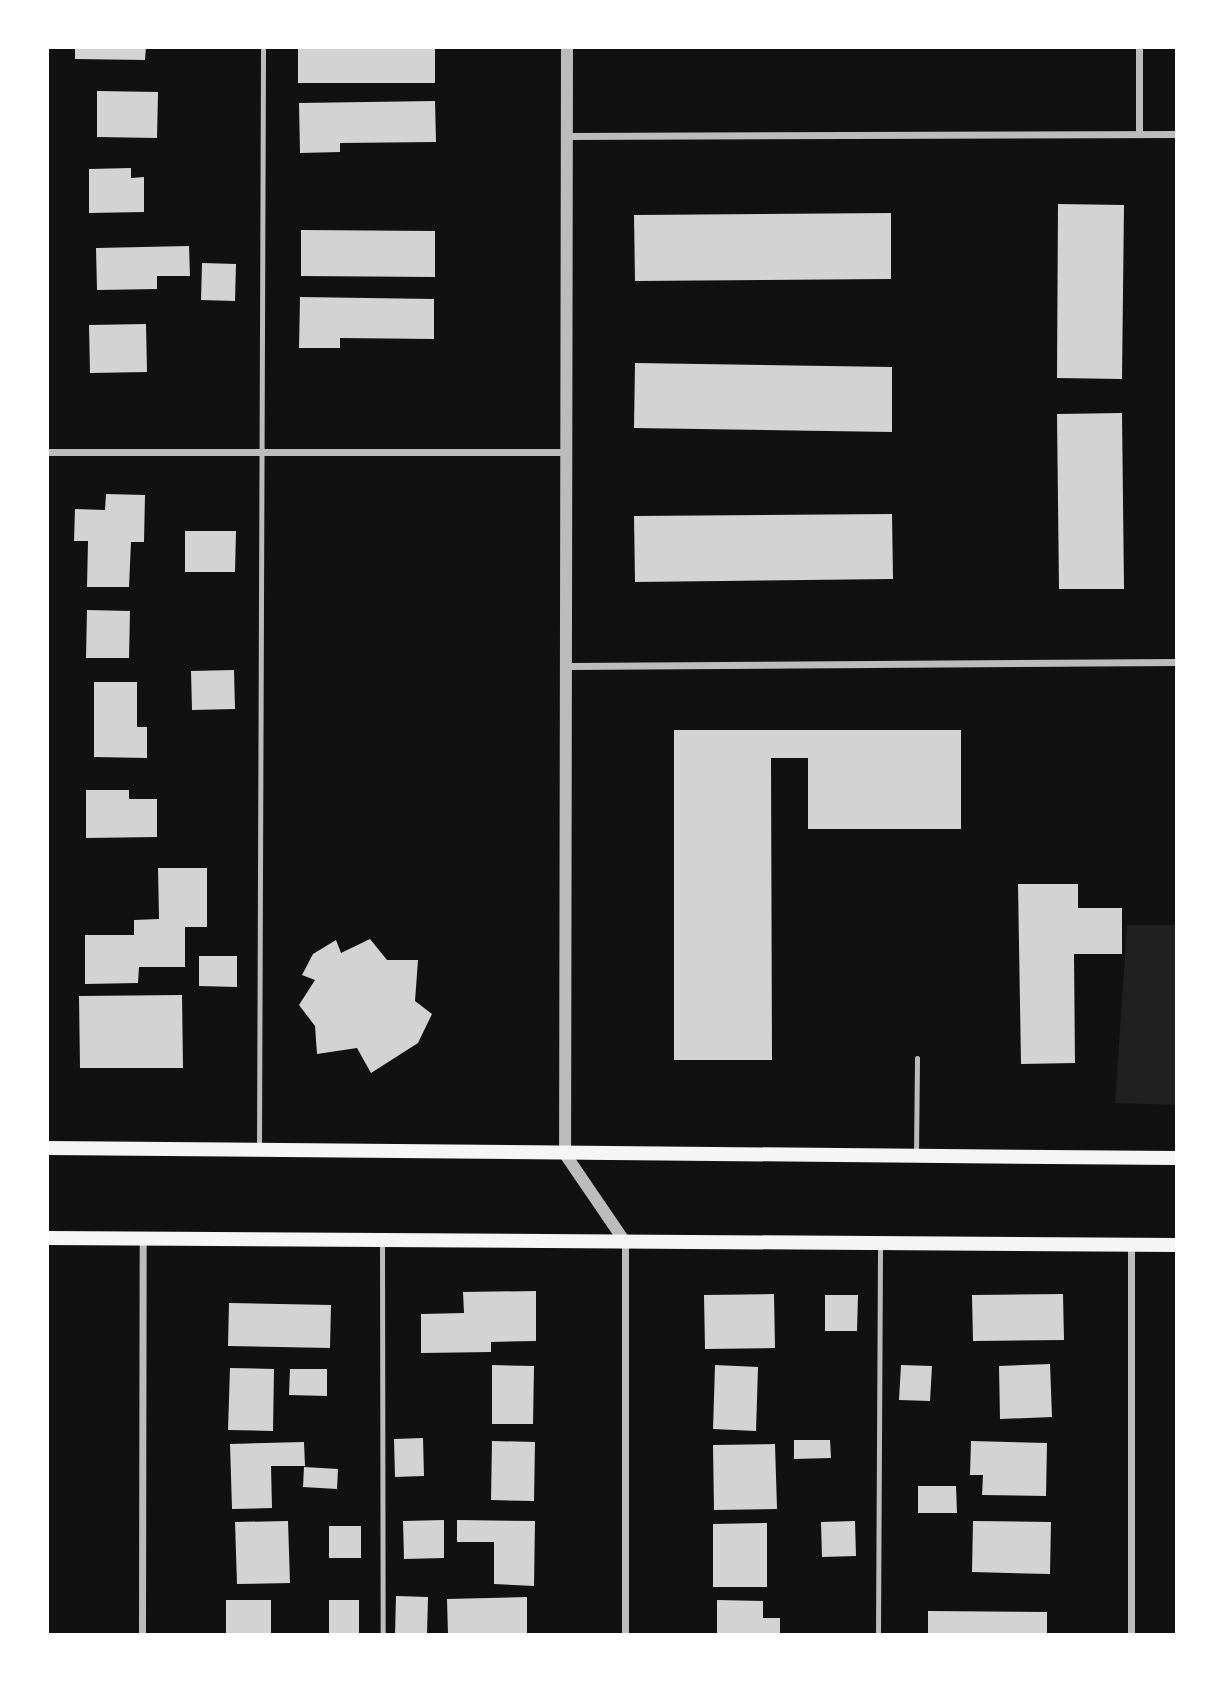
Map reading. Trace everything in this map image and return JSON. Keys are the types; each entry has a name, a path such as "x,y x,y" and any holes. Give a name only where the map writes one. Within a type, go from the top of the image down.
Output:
{"main road":[{"path":"47,1149 1177,1158"},
{"path":"47,1238 382,1237 625,1242 1177,1245"}],"street":[{"path":"566,47 565,1154 625,1242 625,1635"},
{"path":"1139,47 1139,134"},
{"path":"567,136 1177,134"},
{"path":"47,452 565,452"},
{"path":"567,666 1177,662"},
{"path":"142,1238 142,1635"},
{"path":"1131,1245 1131,1635"}],"lane":[{"path":"259,1149 263,47"},
{"path":"915,1158 917,1058"},
{"path":"382,1237 383,1635"},
{"path":"878,1635 880,1244"}],"shaded area":[{"path":"1127,925 1177,925 1177,1105 1115,1103"}],"building":[{"path":"75,47 146,47 145,60 75,59"},
{"path":"298,47 435,47 435,83 298,83"},
{"path":"97,91 158,92 157,138 97,137"},
{"path":"435,101 436,142 340,143 340,152 300,153 299,103"},
{"path":"131,168 131,178 144,177 144,212 89,213 89,169"},
{"path":"1058,204 1124,205 1122,379 1057,378"},
{"path":"891,213 891,279 635,281 634,215"},
{"path":"301,230 435,231 435,277 301,276"},
{"path":"189,246 190,276 157,276 157,289 97,290 96,248"},
{"path":"202,263 236,264 235,301 201,300"},
{"path":"300,297 434,299 434,339 340,338 340,348 299,348"},
{"path":"146,324 147,372 90,373 89,325"},
{"path":"635,363 892,367 892,432 634,428"},
{"path":"1122,413 1124,589 1059,589 1057,414"},
{"path":"106,494 145,495 144,542 131,542 129,587 87,587 88,541 74,541 75,509 105,510"},
{"path":"892,514 893,579 635,582 634,516"},
{"path":"185,531 236,531 235,572 185,572"},
{"path":"87,610 130,611 129,658 86,658"},
{"path":"234,670 235,709 192,710 191,671"},
{"path":"94,682 137,682 137,727 147,727 147,758 94,757"},
{"path":"674,730 961,730 961,829 808,829 808,758 771,758 772,1060 674,1060"},
{"path":"86,790 129,790 129,799 157,799 157,837 86,838"},
{"path":"158,868 207,868 207,927 185,927 185,967 139,967 138,983 85,984 85,935 134,935 134,920 159,919"},
{"path":"1018,884 1078,884 1078,908 1122,908 1122,954 1074,954 1075,1063 1021,1064"},
{"path":"370,939 387,960 418,960 415,1001 432,1014 418,1043 371,1073 357,1048 317,1054 315,1026 299,1005 315,980 302,975 313,954 336,940 341,953"},
{"path":"199,956 237,956 237,987 199,986"},
{"path":"182,995 183,1068 80,1068 79,996"},
{"path":"536,1291 536,1341 491,1342 491,1352 421,1353 421,1314 464,1313 463,1292"},
{"path":"774,1294 775,1348 705,1349 704,1295"},
{"path":"1063,1294 1064,1340 973,1341 972,1295"},
{"path":"825,1295 858,1295 857,1331 825,1331"},
{"path":"229,1303 331,1305 330,1348 228,1346"},
{"path":"1050,1364 1052,1417 1000,1419 999,1366"},
{"path":"492,1365 534,1366 533,1424 492,1424"},
{"path":"715,1365 758,1367 756,1431 713,1429"},
{"path":"901,1365 932,1366 930,1401 899,1400"},
{"path":"230,1368 274,1369 273,1431 228,1430"},
{"path":"290,1369 327,1369 327,1396 289,1395"},
{"path":"423,1438 424,1476 395,1477 394,1439"},
{"path":"794,1440 830,1440 831,1458 794,1459"},
{"path":"492,1441 535,1442 534,1501 491,1500"},
{"path":"971,1441 1047,1443 1046,1496 982,1495 983,1475 970,1475"},
{"path":"304,1442 305,1466 271,1466 272,1508 232,1509 230,1444"},
{"path":"775,1444 777,1509 714,1510 713,1445"},
{"path":"304,1467 338,1469 337,1489 303,1487"},
{"path":"918,1486 956,1486 957,1513 918,1513"},
{"path":"444,1520 444,1558 404,1559 403,1521"},
{"path":"457,1520 535,1521 534,1586 494,1584 494,1542 457,1542"},
{"path":"288,1521 290,1583 237,1584 235,1522"},
{"path":"855,1521 856,1556 822,1557 821,1522"},
{"path":"973,1521 1051,1522 1050,1574 972,1572"},
{"path":"767,1523 767,1587 713,1587 713,1524"},
{"path":"329,1526 361,1526 361,1558 329,1558"},
{"path":"396,1596 428,1597 427,1635 395,1635"},
{"path":"527,1597 527,1635 448,1635 447,1599"},
{"path":"226,1600 271,1600 271,1635 226,1635"},
{"path":"329,1600 359,1600 359,1633 329,1633"},
{"path":"717,1600 763,1601 763,1618 780,1618 780,1635 717,1635"},
{"path":"928,1611 1047,1612 1047,1635 928,1635"}]}
